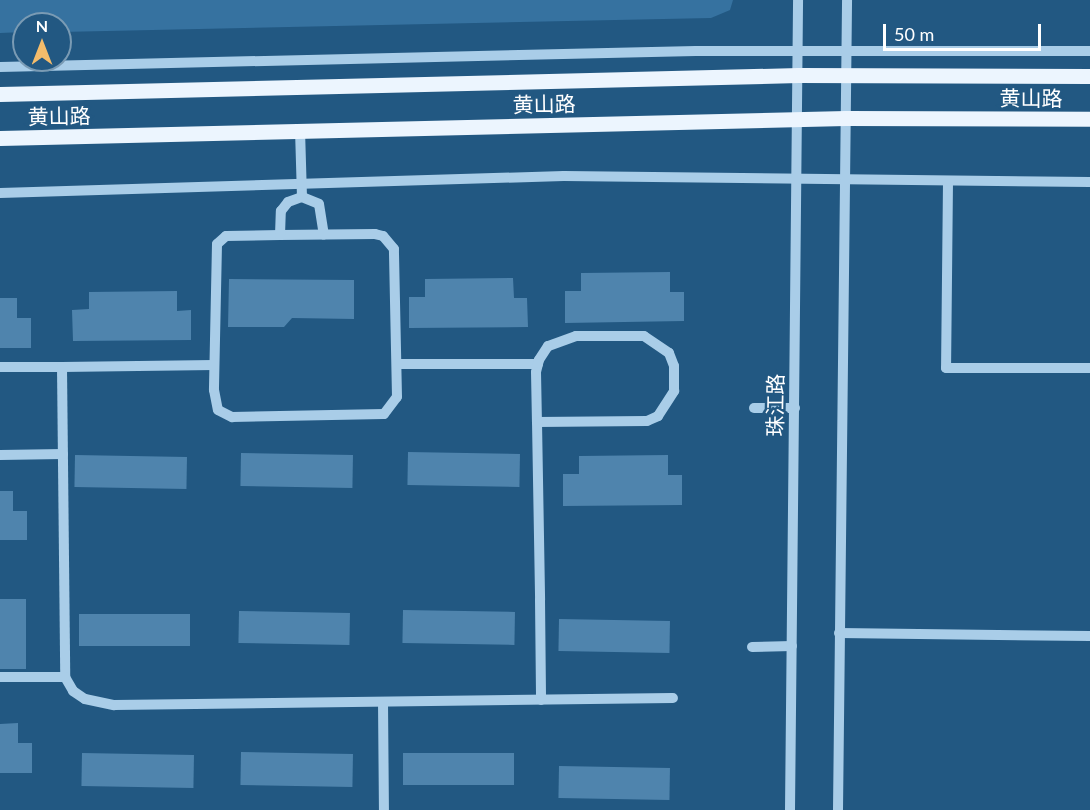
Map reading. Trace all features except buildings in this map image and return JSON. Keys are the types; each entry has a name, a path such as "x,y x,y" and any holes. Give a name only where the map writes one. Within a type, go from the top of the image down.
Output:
{"main road":[{"name":"黄山路","path":"0,94 799,75 1090,76"},
{"name":"黄山路","path":"0,138 846,118 1090,119"}],"street":[{"name":"珠江路","path":"789,810 799,119 798,0"},
{"path":"838,810 847,0"},
{"path":"0,67 798,50 1090,51"},
{"path":"300,130 302,197"},
{"path":"0,193 302,186 564,176 845,182 1090,182"},
{"path":"948,182 946,368 1090,368"},
{"path":"280,235 281,211 294,198 302,197 319,204 324,235"},
{"path":"375,234 390,242 394,249 397,397 384,414 232,417 218,410 215,403 214,365 217,244 226,236 280,235 375,234"},
{"path":"537,422 647,421 669,404 676,381 669,353 644,336 561,339 548,346 538,364 537,422 541,700"},
{"path":"398,364 538,364"},
{"path":"0,367 214,365"},
{"path":"62,367 65,677 73,691 97,704 673,698"},
{"path":"754,408 795,408"},
{"path":"0,455 63,454"},
{"path":"839,633 1090,636"},
{"path":"752,647 792,646"},
{"path":"0,677 65,677"},
{"path":"383,702 384,810"}],"shaded area":[{"path":"0,0 733,0 730,10 711,18 72,32 72,12 12,12 12,32 0,33"}]}
